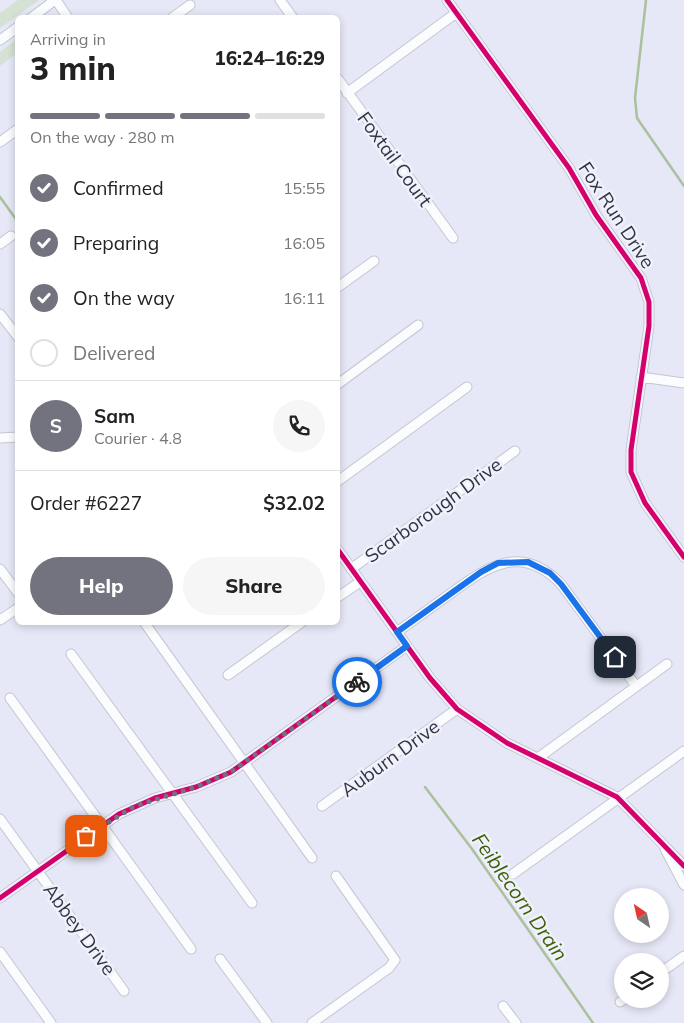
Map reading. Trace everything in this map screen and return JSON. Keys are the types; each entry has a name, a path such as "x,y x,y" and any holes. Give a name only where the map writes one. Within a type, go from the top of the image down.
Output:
{"street":[{"path":"35,15 56,0 66,15"},
{"path":"280,0 291,15"},
{"name":"Fox Run Drive","path":"447,0 569,168 596,215 641,278 649,302 650,312 631,450 631,472 645,502 684,557"},
{"path":"176,15 190,5"},
{"path":"42,10 46,15"},
{"path":"347,93 456,13"},
{"path":"0,40 15,29"},
{"name":"Foxtail Court","path":"340,83 453,238"},
{"path":"0,142 15,131"},
{"path":"0,244 12,236"},
{"path":"340,286 374,261"},
{"path":"0,314 15,333"},
{"path":"340,383 418,325"},
{"path":"641,377 684,384"},
{"path":"340,480 467,387"},
{"path":"0,438 15,437"},
{"name":"Scarborough Drive","path":"351,569 515,451"},
{"path":"340,553 430,678 457,709 507,743 617,797 657,836 684,866"},
{"path":"397,632 481,572 498,563 528,562 550,573 561,584 636,686"},
{"path":"0,569 15,589"},
{"path":"340,597 360,582"},
{"path":"0,620 15,610"},
{"path":"146,625 312,858"},
{"path":"228,675 298,625"},
{"path":"0,898 102,824 135,806 215,780 245,763 407,646"},
{"path":"71,654 252,903"},
{"path":"538,758 668,664"},
{"path":"10,698 191,948"},
{"name":"Auburn Drive","path":"322,806 457,709"},
{"path":"513,874 684,750"},
{"name":"Abbey Drive","path":"0,819 124,991"},
{"path":"657,836 684,885"},
{"path":"312,1023 389,968 395,960 336,876"},
{"path":"0,952 51,1023"},
{"path":"669,967 684,956"},
{"path":"220,959 267,1023"},
{"path":"503,1006 516,1023"}],"green space":[{"path":"18,0 39,0 18,15 15,15 15,17 0,28 0,13"},
{"path":"15,41 15,55 0,66 0,52"}],"waterway":[{"path":"646,0 635,98 637,118 684,186"},
{"name":"Feiblecorn Drain","path":"0,197 15,218"},
{"name":"Feiblecorn Drain","path":"425,787 472,849 593,1023"}],"cycle path":[{"path":"447,0 569,168 596,215 641,278 649,302 649,326 631,450 631,472 645,503 684,557"},
{"path":"340,553 430,678 457,709 507,743 617,797 684,866"},
{"path":"0,898 119,814 155,798 196,787 231,772 407,646"}],"way so far":[{"path":"86,836 118,814 135,806 155,798 196,787 231,772 357,682"}],"route":[{"path":"357,682 407,646 397,632 481,572 498,563 513,561 528,562 550,573 561,584 615,657"}]}
